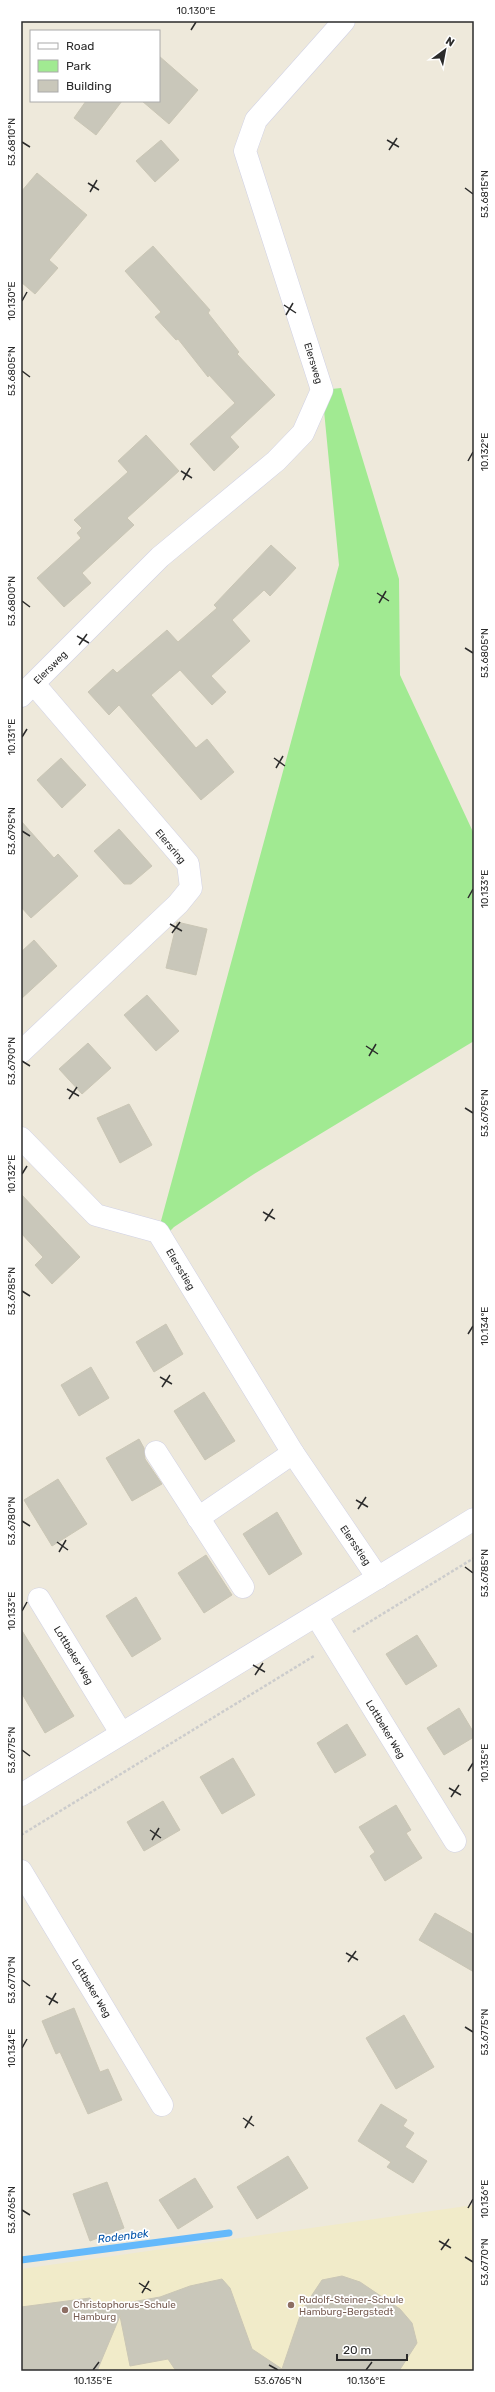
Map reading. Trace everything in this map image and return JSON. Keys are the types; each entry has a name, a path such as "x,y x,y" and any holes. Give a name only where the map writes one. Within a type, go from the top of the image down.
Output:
{"street":[{"name":"Elersweg","path":"27,690 160,558 276,461 303,433 322,390 245,151 256,120 344,21"},
{"name":"Elersring","path":"21,1052 178,904 191,888 188,864 27,690"},
{"name":"Elersstieg","path":"21,1138 96,1215 158,1232 293,1453 378,1578"},
{"path":"156,1452 243,1587"},
{"path":"198,1518 293,1453"},
{"path":"21,1795 121,1733 316,1617 474,1519"},
{"name":"Lottbeker Weg","path":"40,1599 121,1733"},
{"name":"Lottbeker Weg","path":"316,1617 455,1841"},
{"name":"Lottbeker Weg","path":"21,1871 162,2105"}],"path":[{"path":"21,1835 474,1558"}],"shaded area":[{"name":"Rudolf-Steiner-Schule Hamburg-Bergstedt","path":"474,2205 474,2371 21,2371 21,2269"}],"green space":[{"path":"341,388 399,579 400,675 474,834 474,1041 254,1174 174,1227 162,1239 158,1232 339,565 322,390"}],"building":[{"path":"160,57 198,90 169,124 143,102 160,102"},
{"path":"85,102 121,102 96,135 74,118"},
{"path":"161,140 179,160 155,182 136,161"},
{"path":"37,173 87,215 49,260 58,268 35,294 21,282 21,192"},
{"path":"153,246 210,310 208,313 239,352 237,354 275,395 230,437 239,447 214,471 190,444 235,403 209,375 208,377 178,339 176,340 155,317 161,312 125,271"},
{"path":"146,435 179,471 127,518 134,525 82,573 91,583 64,607 37,578 81,538 77,533 82,528 74,520 128,472 118,461"},
{"path":"271,545 296,568 270,596 264,590 232,620 250,641 211,676 226,692 212,705 180,670 151,695 196,748 207,739 234,772 201,800 119,705 109,715 88,692 113,669 117,673 167,630 178,642 217,608 214,605"},
{"path":"61,758 86,785 62,808 37,780"},
{"path":"21,821 54,858 58,854 78,876 31,918 21,907"},
{"path":"119,829 152,866 131,884 124,884 94,851"},
{"path":"177,922 207,929 196,975 166,968"},
{"path":"34,940 57,966 21,999 21,952"},
{"path":"147,995 179,1031 156,1051 124,1015"},
{"path":"88,1043 111,1068 82,1094 59,1069"},
{"path":"129,1104 152,1145 120,1163 97,1118"},
{"path":"21,1194 80,1257 52,1284 35,1265 43,1257 21,1233"},
{"path":"166,1324 183,1354 154,1372 136,1342"},
{"path":"91,1367 109,1398 79,1416 61,1385"},
{"path":"204,1392 235,1441 205,1460 174,1411"},
{"path":"139,1439 144,1448 145,1459 162,1484 132,1501 106,1458"},
{"path":"58,1479 87,1524 52,1546 24,1500"},
{"path":"277,1512 302,1554 269,1575 243,1534"},
{"path":"206,1555 232,1595 204,1613 178,1573"},
{"path":"136,1597 161,1639 132,1657 106,1616"},
{"path":"21,1629 74,1716 45,1733 21,1692"},
{"path":"417,1635 437,1666 406,1685 386,1654"},
{"path":"459,1708 474,1733 474,1737 444,1755 427,1728"},
{"path":"347,1724 366,1755 335,1773 317,1743"},
{"path":"233,1758 255,1795 222,1814 200,1777"},
{"path":"163,1801 180,1830 144,1851 127,1822"},
{"path":"396,1805 411,1830 406,1833 422,1858 385,1881 370,1856 375,1852 359,1827"},
{"path":"435,1913 474,1935 474,1972 419,1940"},
{"path":"74,2008 100,2072 108,2069 122,2100 88,2114 60,2052 56,2054 42,2021"},
{"path":"404,2015 434,2067 396,2089 366,2038"},
{"path":"381,2104 407,2120 403,2126 414,2133 405,2147 427,2161 413,2183 387,2167 391,2162 358,2141"},
{"path":"288,2156 308,2188 257,2219 237,2187"},
{"path":"195,2178 213,2207 178,2229 159,2200"},
{"path":"107,2182 124,2228 90,2241 73,2194"},
{"path":"342,2276 360,2282 400,2309 412,2323 417,2343 399,2371 176,2371 168,2359 130,2366 120,2316 97,2371 21,2371 21,2307 90,2298 98,2308 160,2297 190,2286 222,2279 230,2288 252,2349 282,2369 302,2310 322,2280"}],"waterway":[{"name":"Rodenbek","path":"21,2260 229,2233"}],"place":[{"name":"Rudolf-Steiner-Schule Hamburg-Bergstedt","path":"291,2305"},
{"name":"Christophorus-Schule Hamburg","path":"65,2310"}]}
